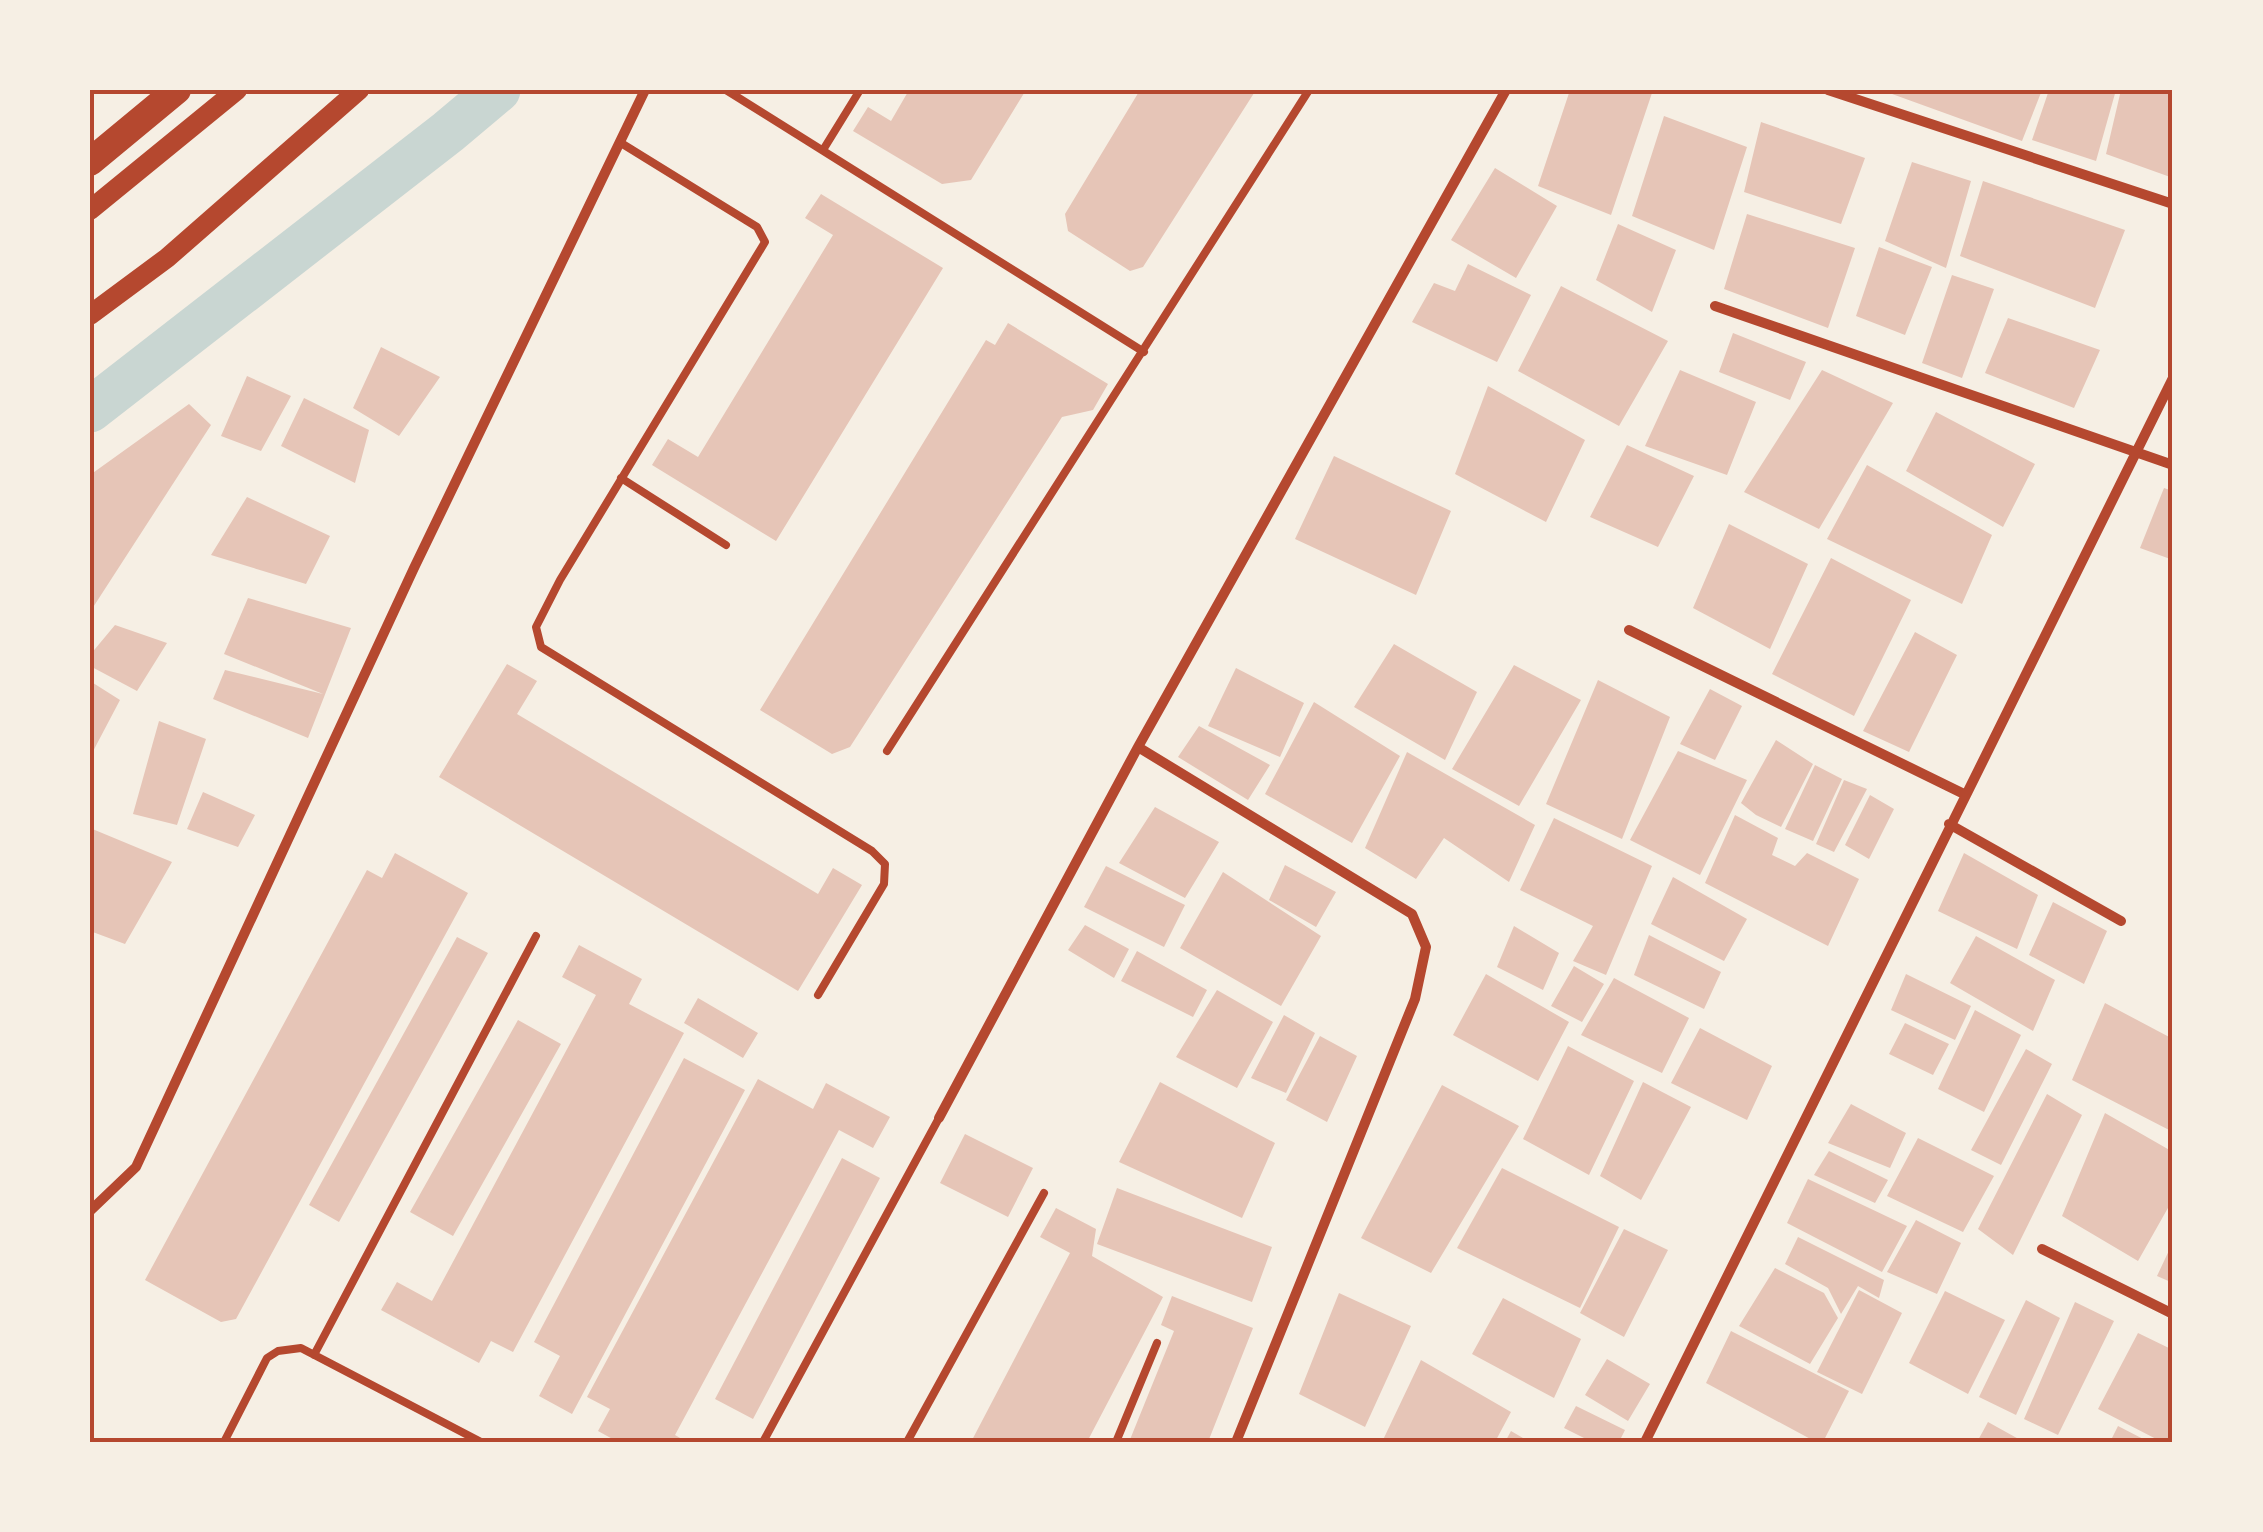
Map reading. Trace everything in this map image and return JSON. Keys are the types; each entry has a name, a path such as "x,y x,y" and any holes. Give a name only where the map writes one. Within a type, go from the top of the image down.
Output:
{"highway":[{"path":"90,162 176,90"}],"main road":[{"path":"90,210 237,90"},
{"path":"90,315 167,258 360,90"}],"street":[{"path":"90,1211 136,1167 414,568 644,90"},
{"path":"939,1118 1138,747 1506,90"},
{"path":"1828,90 2173,204"},
{"path":"1715,306 2173,465"},
{"path":"1645,1442 2173,378"},
{"path":"1630,630 1964,794"},
{"path":"1138,747 1412,914 1426,947 1415,998 1236,1442"},
{"path":"1949,824 2121,921"},
{"path":"2042,1249 2173,1314"}],"lane":[{"path":"726,90 1144,352"},
{"path":"823,150 860,90"},
{"path":"887,751 1309,90"},
{"path":"621,143 757,227 766,242 621,478 536,626 541,647 872,851 885,864 884,884 818,996"},
{"path":"621,478 726,545"},
{"path":"314,1355 536,936"},
{"path":"763,1442 939,1118"},
{"path":"907,1442 1044,1193"},
{"path":"1116,1442 1157,1343"},
{"path":"224,1442 266,1358 278,1351 301,1348 480,1442"}],"building":[{"path":"909,90 1026,90 971,180 942,184 853,131 868,107 891,121"},
{"path":"1140,90 1256,90 1143,267 1130,271 1068,231 1065,214"},
{"path":"1570,90 1653,90 1611,215 1538,186"},
{"path":"1881,90 2042,90 2022,141"},
{"path":"2049,90 2116,90 2096,161 2032,140"},
{"path":"2121,90 2173,91 2173,178 2106,154"},
{"path":"1664,116 1747,147 1714,250 1632,216"},
{"path":"1761,122 1865,158 1841,224 1744,192"},
{"path":"1912,162 1971,181 1946,268 1885,241"},
{"path":"1495,168 1557,206 1516,278 1451,240"},
{"path":"1983,181 2125,230 2095,308 1960,256"},
{"path":"821,194 943,268 776,541 652,465 668,439 698,457 833,235 805,218"},
{"path":"1747,214 1855,248 1828,328 1724,289"},
{"path":"1618,224 1676,250 1652,312 1596,280"},
{"path":"1879,247 1932,267 1905,335 1856,316"},
{"path":"1468,264 1531,295 1497,362 1412,322 1434,283 1455,291"},
{"path":"1952,275 1994,289 1962,378 1922,363"},
{"path":"1561,286 1668,341 1619,426 1518,371"},
{"path":"2008,318 2100,350 2074,408 1985,373"},
{"path":"1008,323 1108,384 1093,410 1062,417 850,747 832,754 760,710 986,340 995,345"},
{"path":"1733,333 1806,362 1790,400 1719,372"},
{"path":"381,347 440,377 399,436 353,408"},
{"path":"1680,370 1756,402 1727,475 1645,446"},
{"path":"1822,370 1893,403 1819,529 1744,492"},
{"path":"247,376 291,396 261,451 221,436"},
{"path":"1488,386 1585,440 1546,522 1455,474"},
{"path":"304,398 369,430 355,483 281,446"},
{"path":"189,404 211,425 90,612 90,475"},
{"path":"1936,412 2035,464 2003,527 1906,471"},
{"path":"1627,445 1694,476 1658,547 1590,517"},
{"path":"1334,456 1451,511 1416,595 1295,539"},
{"path":"1867,465 1992,535 1962,604 1827,539"},
{"path":"2164,488 2173,491 2173,560 2140,548"},
{"path":"247,497 330,536 306,584 211,555"},
{"path":"1729,524 1808,564 1770,649 1693,608"},
{"path":"1831,558 1911,600 1854,716 1772,674"},
{"path":"248,598 351,628 308,738 213,699 225,670 323,694 224,654"},
{"path":"115,625 167,643 137,691 90,666 90,655"},
{"path":"1915,632 1957,655 1909,752 1863,731"},
{"path":"1394,644 1477,692 1445,760 1354,707"},
{"path":"507,664 537,681 517,714 818,894 833,868 862,885 798,991 439,777"},
{"path":"1514,665 1581,700 1519,806 1452,769"},
{"path":"1236,668 1304,703 1280,757 1208,726"},
{"path":"1598,680 1670,717 1622,839 1546,804"},
{"path":"90,681 120,700 90,757"},
{"path":"1710,689 1742,706 1715,760 1680,744"},
{"path":"1314,702 1400,756 1352,843 1265,794"},
{"path":"159,721 206,739 177,825 133,814"},
{"path":"1199,726 1270,765 1248,800 1178,757"},
{"path":"1776,740 1813,764 1781,827 1741,803"},
{"path":"1678,751 1747,780 1700,875 1630,840"},
{"path":"1407,752 1535,825 1509,882 1444,838 1416,879 1365,848"},
{"path":"1815,765 1842,779 1813,841 1785,829"},
{"path":"1844,780 1867,789 1834,852 1816,844"},
{"path":"203,792 255,815 238,847 187,829"},
{"path":"1870,795 1894,809 1869,859 1845,845"},
{"path":"1155,807 1219,842 1185,898 1119,863"},
{"path":"1735,815 1778,838 1772,855 1795,866 1807,853 1859,879 1828,946 1705,883"},
{"path":"1554,818 1652,866 1606,975 1573,961 1593,926 1520,890"},
{"path":"90,828 172,862 125,944 90,931"},
{"path":"395,853 468,893 236,1319 221,1322 145,1280 367,870 382,878"},
{"path":"1964,853 2038,895 2017,949 1938,911"},
{"path":"1285,865 1336,892 1316,927 1269,900"},
{"path":"1106,866 1185,905 1164,947 1084,907"},
{"path":"1223,872 1321,936 1281,1006 1180,948"},
{"path":"1673,877 1747,919 1724,961 1651,924"},
{"path":"2053,902 2107,931 2084,984 2029,955"},
{"path":"1085,925 1129,949 1114,978 1068,950"},
{"path":"1514,926 1559,953 1543,990 1497,967"},
{"path":"1649,935 1721,972 1704,1009 1634,975"},
{"path":"1976,936 2055,980 2033,1031 1950,983"},
{"path":"457,937 488,953 339,1222 309,1205"},
{"path":"579,945 642,979 629,1004 684,1033 513,1352 491,1341 479,1363 381,1310 397,1282 432,1301 596,995 562,977"},
{"path":"1137,951 1207,990 1193,1017 1121,981"},
{"path":"1574,966 1604,984 1582,1022 1551,1006"},
{"path":"1486,974 1569,1022 1538,1081 1453,1035"},
{"path":"1906,974 1971,1006 1955,1040 1891,1010"},
{"path":"1614,978 1689,1018 1662,1073 1581,1035"},
{"path":"1217,990 1273,1022 1237,1088 1176,1057"},
{"path":"698,998 758,1033 743,1058 684,1023"},
{"path":"2105,1003 2173,1039 2173,1132 2072,1080"},
{"path":"1975,1010 2021,1035 1984,1112 1938,1089"},
{"path":"1284,1015 1315,1033 1286,1093 1251,1078"},
{"path":"518,1020 561,1044 453,1236 410,1212"},
{"path":"1905,1023 1949,1044 1933,1075 1889,1054"},
{"path":"1700,1028 1772,1066 1747,1120 1671,1083"},
{"path":"1320,1036 1357,1056 1327,1122 1286,1100"},
{"path":"1568,1046 1634,1081 1589,1175 1523,1139"},
{"path":"2026,1049 2052,1064 2001,1165 1971,1150"},
{"path":"684,1058 745,1090 572,1414 539,1396 560,1356 534,1342"},
{"path":"758,1079 813,1109 826,1083 890,1117 873,1148 839,1130 675,1435 687,1442 618,1442 598,1431 610,1409 587,1397"},
{"path":"1160,1082 1275,1143 1242,1218 1119,1162"},
{"path":"1643,1082 1691,1107 1641,1200 1600,1176"},
{"path":"1442,1085 1519,1126 1431,1273 1361,1238"},
{"path":"2047,1094 2082,1115 2013,1255 1978,1229"},
{"path":"1851,1104 1906,1133 1890,1168 1828,1143"},
{"path":"2105,1113 2173,1152 2173,1199 2138,1261 2062,1216"},
{"path":"965,1134 1033,1168 1008,1217 940,1183"},
{"path":"1918,1138 1994,1176 1963,1232 1887,1196"},
{"path":"1829,1151 1888,1180 1875,1203 1814,1175"},
{"path":"842,1158 880,1178 753,1419 715,1399"},
{"path":"1502,1168 1619,1227 1580,1308 1457,1248"},
{"path":"1808,1179 1907,1226 1882,1272 1787,1223"},
{"path":"1117,1188 1272,1247 1252,1302 1097,1244"},
{"path":"1056,1208 1096,1229 1092,1256 1163,1297 1087,1442 971,1442 1070,1253 1040,1237"},
{"path":"1916,1220 1961,1243 1937,1294 1887,1272"},
{"path":"1624,1229 1668,1250 1624,1337 1580,1313"},
{"path":"1798,1237 1884,1280 1879,1298 1858,1286 1841,1314 1828,1288 1785,1264"},
{"path":"2173,1242 2173,1283 2157,1276"},
{"path":"1775,1268 1824,1293 1838,1318 1810,1364 1739,1326"},
{"path":"1859,1290 1902,1313 1862,1394 1817,1372"},
{"path":"1945,1291 2005,1320 1968,1394 1909,1363"},
{"path":"1339,1293 1411,1326 1365,1427 1299,1394"},
{"path":"1172,1296 1253,1328 1208,1442 1129,1442 1174,1331 1161,1325"},
{"path":"1503,1298 1581,1339 1554,1398 1472,1354"},
{"path":"2026,1300 2060,1318 2016,1415 1979,1397"},
{"path":"2075,1302 2114,1321 2058,1435 2024,1419"},
{"path":"1731,1331 1849,1391 1823,1442 1816,1442 1706,1383"},
{"path":"2138,1333 2173,1350 2173,1442 2162,1442 2098,1409"},
{"path":"1607,1359 1650,1384 1628,1421 1585,1395"},
{"path":"1421,1360 1511,1412 1495,1442 1382,1442"},
{"path":"1576,1406 1625,1430 1619,1442 1592,1442 1564,1428"},
{"path":"1988,1422 2024,1442 1977,1442"},
{"path":"2118,1426 2149,1442 2110,1442"},
{"path":"1511,1431 1530,1442 1505,1442"}],"waterway":[{"path":"90,410 498,90"}]}
